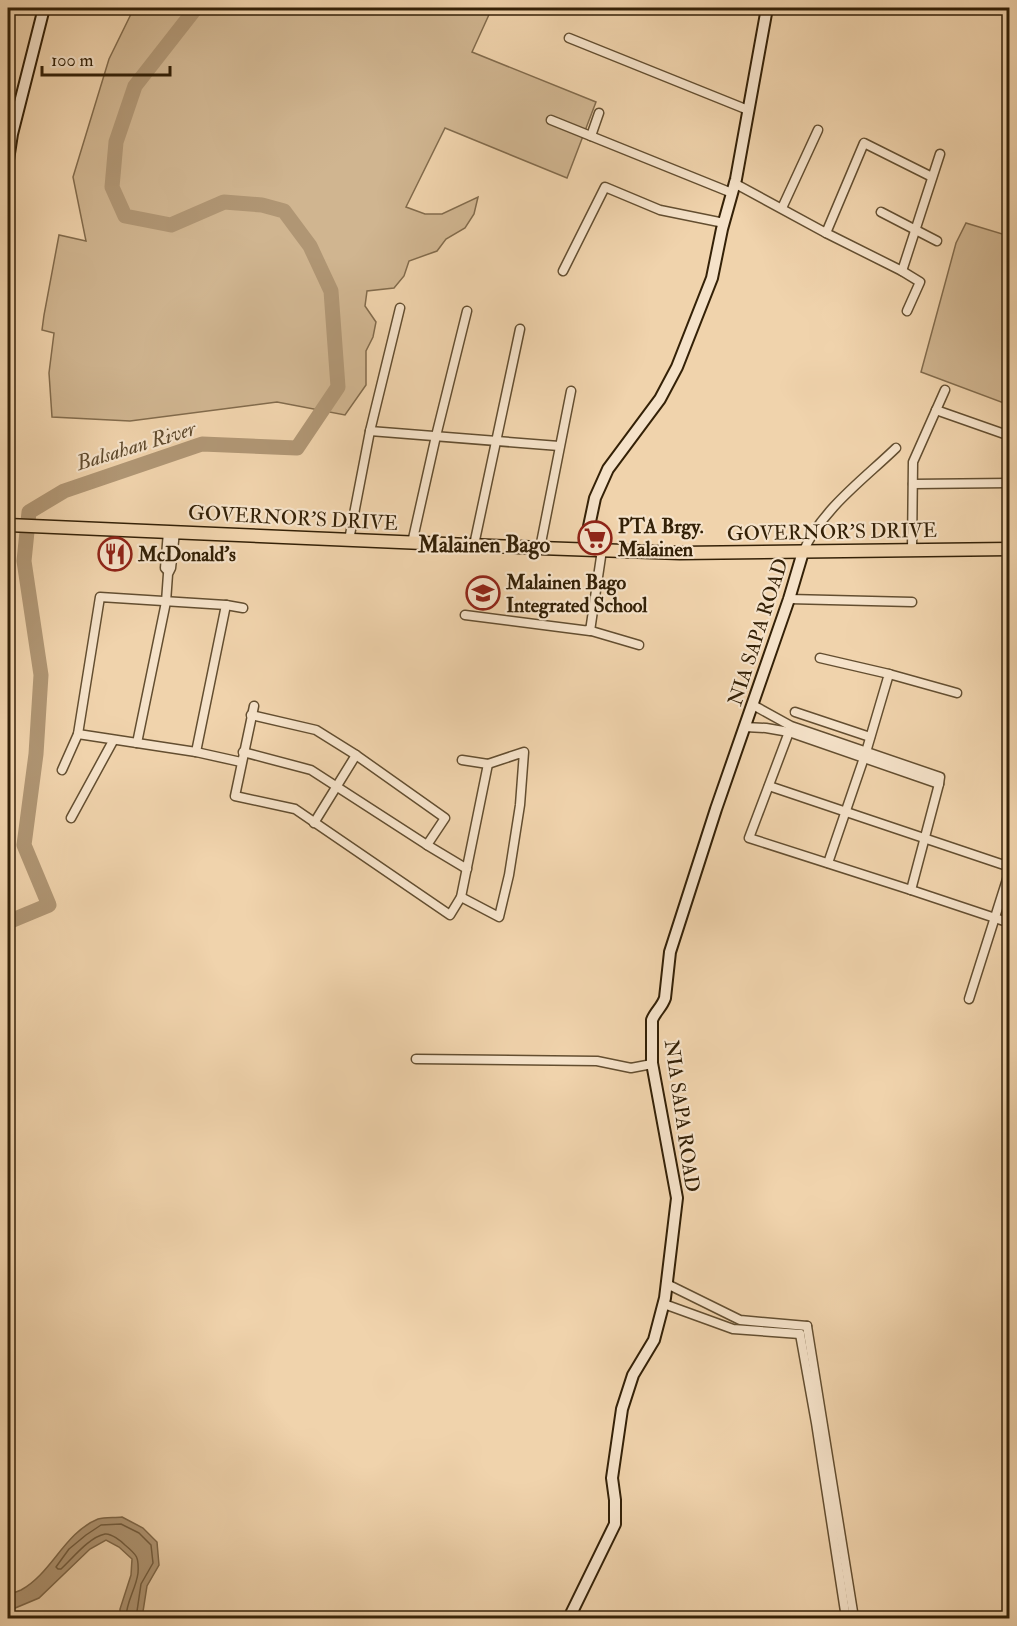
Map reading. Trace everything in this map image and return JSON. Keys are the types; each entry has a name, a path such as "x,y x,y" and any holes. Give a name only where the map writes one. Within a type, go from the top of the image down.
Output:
{"main road":[{"name":"GOVERNOR'S DRIVE","path":"11,525 171,537 349,540 680,553 1010,549"}],"street":[{"path":"8,160 12,134 44,8"},
{"path":"584,550 595,498 608,469 660,399 677,367 712,278 733,188 767,8"},
{"path":"569,38 748,110"},
{"path":"591,136 599,113"},
{"path":"551,120 782,208 902,271 920,282 907,311"},
{"path":"782,208 818,130"},
{"path":"826,233 864,142 932,177"},
{"path":"902,271 940,154"},
{"path":"563,271 605,187 660,210 724,223"},
{"path":"881,212 938,241"},
{"path":"349,540 370,431 400,308"},
{"path":"412,543 467,311"},
{"path":"474,545 520,329"},
{"path":"912,550 913,462 945,390"},
{"path":"540,548 571,391"},
{"path":"936,410 1010,436"},
{"path":"370,431 559,446"},
{"path":"803,552 810,535 842,498 896,448"},
{"path":"913,484 1010,483"},
{"path":"137,743 166,602 168,574 171,568 171,537"},
{"path":"588,630 590,631 602,550"},
{"name":"NIA SAPA ROAD","path":"569,1618 615,1524 612,1478 622,1409 633,1375 654,1340 667,1284 677,1198 652,1064 651,1020 662,1005 670,952 803,552"},
{"path":"62,770 78,735 100,597 243,608"},
{"path":"789,599 912,602"},
{"path":"196,752 226,605"},
{"path":"465,615 588,630 639,645"},
{"path":"820,658 957,693"},
{"path":"828,863 865,755 888,674"},
{"path":"753,705 790,729 865,755 940,777 911,890"},
{"path":"427,845 445,818 356,755 316,730 253,710 235,796 295,809 450,915 461,897 488,764"},
{"path":"795,712 870,737"},
{"path":"745,727 790,729"},
{"path":"790,729 749,838 1010,923"},
{"path":"78,735 196,752 241,762"},
{"path":"71,818 113,741"},
{"path":"243,752 311,770 467,869"},
{"path":"461,897 499,917 509,875 520,805 524,752 488,764 462,760"},
{"path":"314,823 356,755"},
{"path":"769,786 1010,868 969,999"},
{"path":"416,1059 597,1061 631,1068 652,1064"},
{"path":"667,1284 740,1320 807,1326"},
{"path":"664,1304 733,1329 800,1334"},
{"path":"725,1326 729,1314"},
{"path":"800,1334 807,1326"},
{"path":"807,1326 854,1618"},
{"path":"800,1334 846,1618"}],"shaded area":[{"path":"134,8 492,8 472,52 596,102 567,178 445,128 406,207 425,214 442,214 478,197 474,214 465,228 446,239 437,251 409,261 404,276 394,288 367,291 365,306 376,322 373,337 366,351 366,385 345,415 277,402 130,421 52,417 49,373 54,333 42,330 59,235 86,241 73,177 109,59"},
{"path":"966,223 1009,236 1009,405 921,372 956,243"}],"water":[{"path":"122,1517 143,1528 157,1542 159,1565 147,1586 142,1618 120,1618 120,1609 131,1575 132,1559 119,1547 106,1540 90,1549 39,1598 8,1611 8,1594 32,1583 86,1525 98,1519"}],"waterway":[{"name":"Balsahan River","path":"8,922 49,905 24,845 36,754 41,675 24,561 29,512 64,491 202,444 297,448 338,387 331,291 310,246 284,211 262,205 224,202 171,225 125,216 112,187 116,142 135,86 196,8"}],"place":[{"name":"PTA Brgy. Malainen","path":"595,538"},
{"name":"McDonald's","path":"115,554"},
{"name":"Malainen Bago Integrated School","path":"483,593"}],"district":[{"name":"Malainen Bago","path":"484,545"}]}
